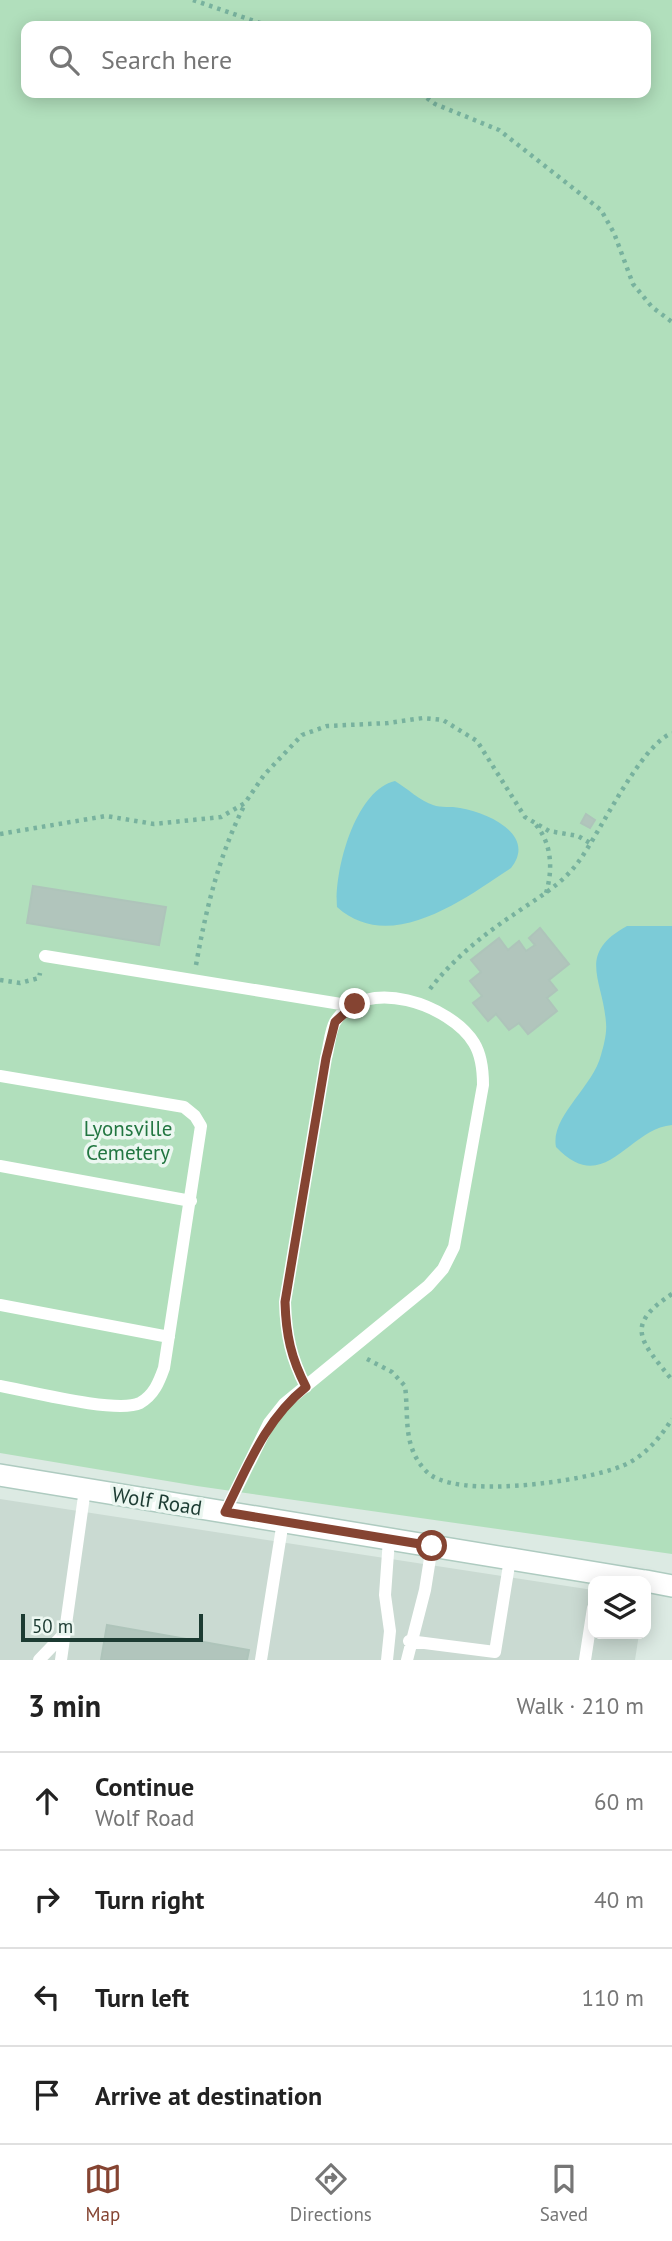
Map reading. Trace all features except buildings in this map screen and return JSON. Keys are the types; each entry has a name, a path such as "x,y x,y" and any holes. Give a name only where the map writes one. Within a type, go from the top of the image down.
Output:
{"street":[{"name":"Wolf Road","path":"0,1475 510,1559 593,1576"},
{"name":"Wolf Road","path":"651,1582 672,1586"}],"lane":[{"path":"45,956 353,1006"},
{"path":"225,1512 269,1423 284,1404 306,1387 436,1277 454,1247 483,1085 482,1065 475,1045 461,1027 442,1013 419,1004 377,998 353,1006 335,1022 326,1058 285,1302 286,1333 291,1358 306,1387"},
{"path":"0,1076 184,1107 195,1116 201,1126 169,1337 157,1387 138,1404 105,1405 0,1386"},
{"path":"0,1167 191,1201"},
{"path":"0,1304 169,1337"},
{"path":"61,1660 85,1489"},
{"path":"261,1660 283,1521"},
{"path":"387,1660 390,1631 385,1595 388,1539"},
{"path":"407,1660 409,1641 425,1590 432,1546"},
{"path":"409,1641 495,1652 510,1559"},
{"path":"38,1660 65,1633"},
{"path":"585,1660 588,1639"}],"path":[{"path":"193,0 254,21"},
{"path":"427,98 435,104 499,130 601,209 614,233 633,284 652,307 672,322"},
{"path":"194,979 206,909 228,837 245,803 264,775 302,735 327,726 423,718 443,720 477,741 516,807 545,836 550,881 545,894"},
{"path":"419,1004 447,968 512,915 545,894 578,863 643,760 657,742 672,733"},
{"path":"0,834 106,816 155,824 192,822 221,817 245,803"},
{"path":"535,824 549,831 578,836 590,843"},
{"path":"0,980 20,983 39,978 45,956"},
{"path":"672,1294 650,1308 641,1330 649,1347 672,1380"},
{"path":"352,1348 392,1372 405,1386 407,1427 416,1459 434,1479 457,1485 501,1487 611,1469 637,1458 664,1432 672,1419"}],"shaded area":[{"path":"0,1499 588,1589 588,1639 638,1639 635,1660 0,1660"}],"green space":[{"name":"Lyonsville Cemetery","path":"0,0 672,0 672,1554 197,1486 0,1453"}],"water":[{"path":"395,781 428,803 457,807 496,820 514,836 518,845 517,856 511,868 449,907 403,924 380,926 358,920 337,907 337,892 343,854 358,815 369,799 381,788"},
{"path":"627,926 672,926 672,1125 656,1129 602,1164 588,1166 573,1161 556,1147 556,1136 565,1113 597,1067 604,1043 606,1023 596,968 597,957 611,936"}],"route":[{"path":"355,1004 335,1022 326,1058 285,1302 286,1333 291,1358 306,1387 284,1404 269,1423 225,1512 432,1546"}]}
